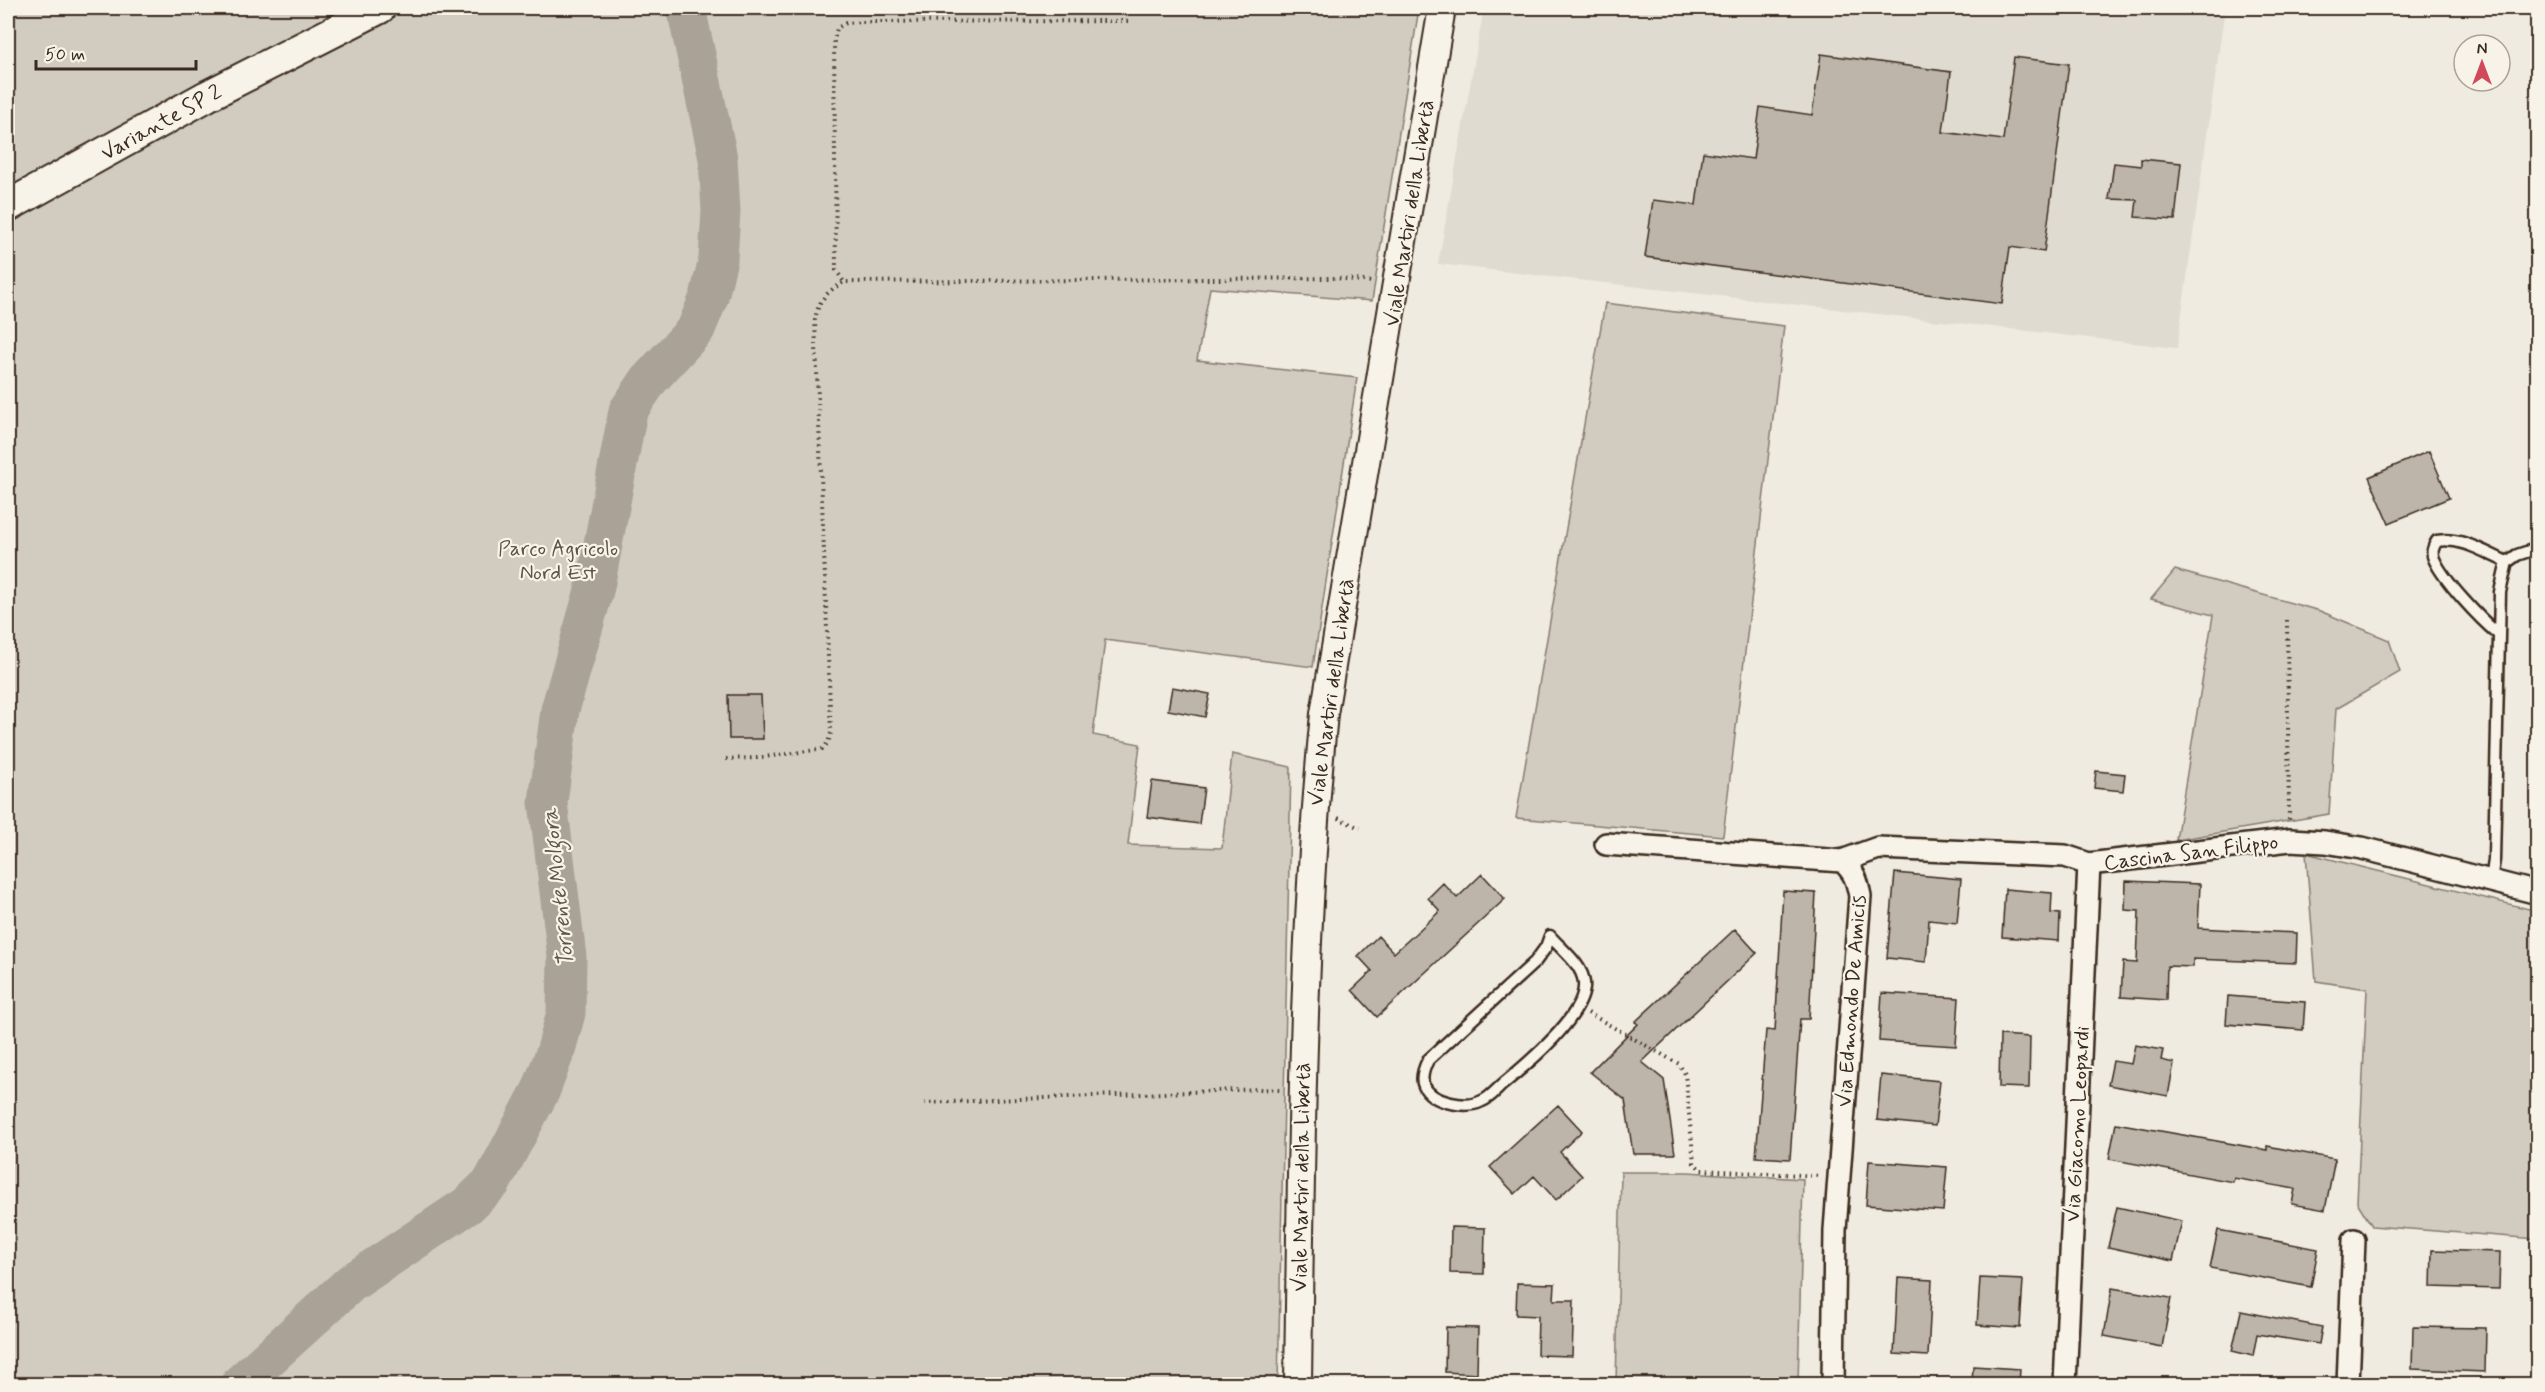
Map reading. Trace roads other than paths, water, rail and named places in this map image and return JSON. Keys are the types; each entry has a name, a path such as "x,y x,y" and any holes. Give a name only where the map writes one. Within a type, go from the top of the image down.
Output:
{"main road":[{"name":"Variante SP 2","path":"8,206 207,96 380,8"}],"street":[{"name":"Viale Martiri della Libertà","path":"1298,1384 1302,1092 1314,814 1324,714 1442,8"},
{"name":"Cascina San Filippo","path":"1842,861 1878,848 2065,856 2088,864 2290,840 2325,842 2362,848 2538,893"},
{"path":"1606,844 1842,861"},
{"name":"Via Edmondo De Amicis","path":"1833,1384 1835,1230 1860,896 1857,880 1851,868 1842,861"},
{"name":"Via Giacomo Leopardi","path":"2065,1384 2088,864"},
{"path":"2348,1384 2354,1240"}],"lane":[{"path":"2498,634 2485,623 2456,590 2433,557 2433,548 2437,541 2449,539 2463,542 2507,562"},
{"path":"2491,881 2494,860 2500,592 2507,562 2517,555 2538,548"},
{"path":"1550,936 1570,958 1584,981 1584,993 1577,1007 1544,1050 1482,1101 1459,1104 1447,1101 1427,1091 1423,1084 1424,1069 1428,1060 1535,962 1546,947 1550,936"}],"waterway":[{"name":"Torrente Molgora","path":"240,1384 351,1283 468,1205 492,1182 541,1090 556,1050 566,1013 567,957 548,802 560,710 595,587 628,411 649,380 696,329 709,297 718,259 721,211 718,158 686,8"}],"park label":[{"name":"Parco Agricolo Nord Est","path":"558,560"}]}
